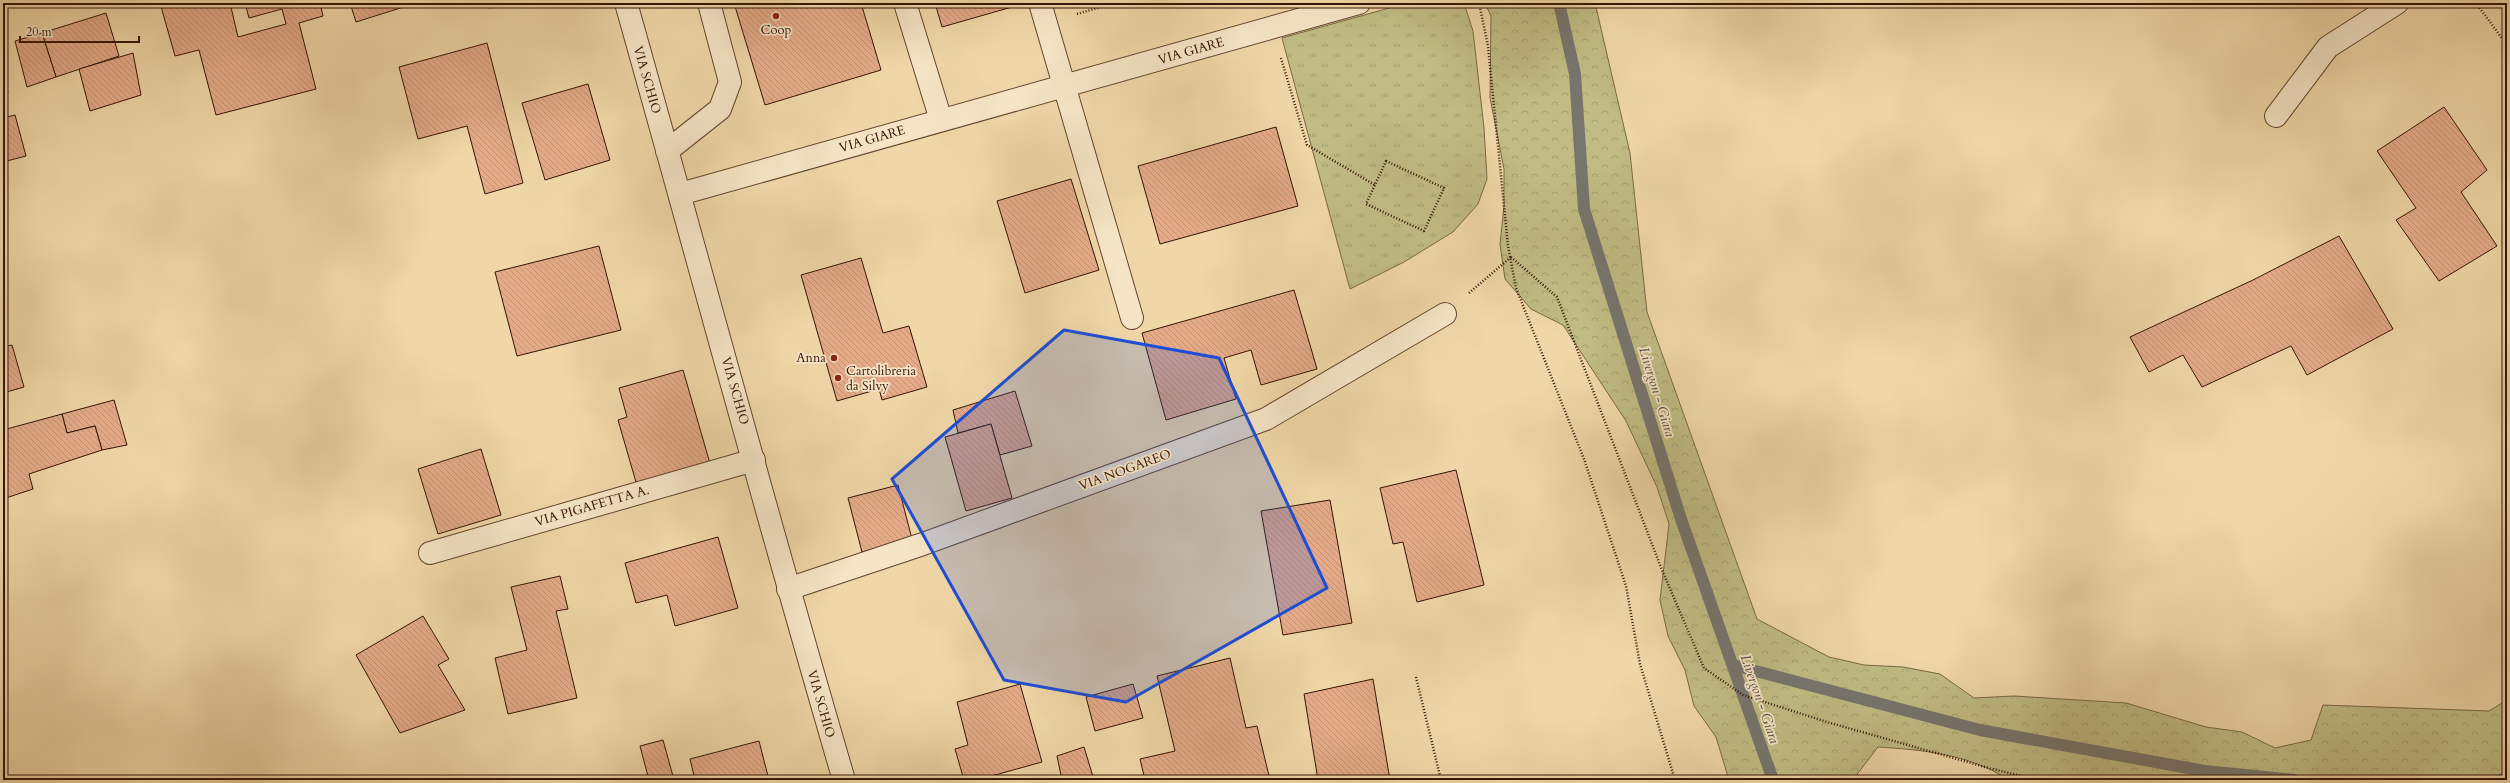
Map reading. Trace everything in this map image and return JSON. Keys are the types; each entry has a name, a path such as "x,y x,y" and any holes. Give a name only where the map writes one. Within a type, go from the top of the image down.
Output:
{"street":[{"name":"VIA SCHIO","path":"626,3 754,460 788,589 844,780"},
{"path":"667,151 720,109 730,82 709,3"},
{"path":"905,3 941,120"},
{"name":"VIA GIARE","path":"680,194 1360,3"},
{"path":"2276,116 2328,47 2397,3"},
{"path":"1043,13 1132,318"},
{"name":"VIA NOGAREO","path":"788,589 923,544 1266,419 1445,314"},
{"name":"VIA PIGAFETTA A.","path":"430,552 754,460"}],"path":[{"path":"1043,13 1114,3"},
{"path":"1479,3 1488,46 1511,257 1516,288 1584,458 1626,586 1640,664 1675,780"},
{"path":"2476,3 2507,45"},
{"path":"1272,28 1307,145 1375,185"},
{"path":"1386,161 1444,188 1424,231 1366,204 1375,185 1386,161"},
{"path":"1445,314 1511,257"},
{"path":"1511,257 1557,297 1662,570 1704,668 1743,695 1827,722 1992,769 2040,780"},
{"path":"1416,677 1441,780"}],"highlighted area":[{"path":"1064,330 1219,358 1327,588 1126,702 1004,680 892,479"}],"green space":[{"path":"1407,3 1464,3 1473,31 1484,128 1487,179 1478,204 1453,232 1404,262 1350,289 1282,38"},
{"path":"1485,3 1595,3 1630,153 1647,312 1757,619 1829,657 1864,665 1903,667 1940,674 1974,698 2014,696 2126,703 2206,727 2242,732 2275,748 2311,740 2323,705 2489,711 2507,700 2507,780 2009,780 1994,771 1962,759 1929,752 1878,747 1855,777 1855,780 1729,780 1716,737 1694,706 1685,670 1668,636 1660,600 1669,524 1657,487 1626,421 1563,325 1531,309 1505,279 1500,244 1504,206 1504,169 1490,98 1491,16"}],"building":[{"path":"160,3 230,3 238,37 286,24 282,9 249,18 245,3 320,3 323,16 299,23 316,89 216,115 199,50 175,56"},
{"path":"350,3 413,3 413,4 356,22"},
{"path":"488,3 508,3 489,8"},
{"path":"734,3 861,3 881,70 765,105"},
{"path":"935,3 1010,3 1012,7 942,27"},
{"path":"106,13 119,56 56,77 42,33"},
{"path":"42,33 56,77 27,87 15,41"},
{"path":"487,43 523,183 485,194 467,126 418,139 399,67"},
{"path":"133,53 141,95 90,111 79,69"},
{"path":"3,73 8,93 3,94"},
{"path":"588,84 610,160 545,180 522,103"},
{"path":"2444,107 2487,170 2461,192 2497,246 2439,281 2396,220 2416,208 2377,151"},
{"path":"15,115 26,156 3,162 3,118"},
{"path":"1276,127 1298,206 1160,244 1138,166"},
{"path":"1071,179 1099,270 1025,293 997,201"},
{"path":"2339,236 2393,329 2307,375 2291,346 2202,387 2183,355 2149,372 2130,337 2253,280"},
{"path":"599,246 621,330 517,356 495,272"},
{"path":"861,258 883,333 909,326 927,387 882,400 879,389 837,401 801,275"},
{"path":"1294,290 1317,369 1261,385 1251,350 1224,358 1236,399 1166,420 1142,333"},
{"path":"12,345 24,387 3,393 3,347"},
{"path":"683,370 711,467 638,489 618,420 627,417 619,388"},
{"path":"1015,391 1032,446 1000,455 991,424 958,433 953,410"},
{"path":"114,400 127,445 102,450 95,426 67,433 62,414"},
{"path":"62,414 67,433 95,426 102,450 29,474 33,489 3,499 3,430"},
{"path":"991,424 1012,498 966,511 945,437"},
{"path":"481,449 501,515 438,534 418,469"},
{"path":"1456,470 1484,585 1417,602 1403,542 1393,544 1380,488"},
{"path":"898,485 912,539 862,552 848,498"},
{"path":"1330,500 1352,623 1283,635 1261,511"},
{"path":"718,537 738,608 675,626 667,595 636,603 625,563"},
{"path":"560,576 568,609 556,611 577,698 508,714 495,658 527,650 511,587"},
{"path":"423,616 449,659 438,665 465,710 400,733 356,655"},
{"path":"1230,658 1246,728 1257,726 1270,780 1145,780 1140,759 1175,751 1157,676"},
{"path":"1373,679 1390,780 1318,780 1304,694"},
{"path":"1020,684 1042,762 977,780 964,780 955,749 968,745 957,702"},
{"path":"1133,684 1143,718 1095,731 1086,697"},
{"path":"663,740 674,780 649,780 640,746"},
{"path":"759,741 769,780 695,780 690,759"},
{"path":"1084,747 1094,780 1062,780 1057,756"}],"waterway":[{"name":"Livergon - Giara","path":"1559,3 1575,74 1584,209 1681,519 1773,780"},
{"path":"1733,665 1980,730 2205,771 2295,780"},
{"path":"2501,780 2507,779"}],"place":[{"name":"Coop","path":"776,16"},
{"name":"Anna","path":"834,358"},
{"name":"Cartolibreria da Silvy","path":"838,378"}]}
